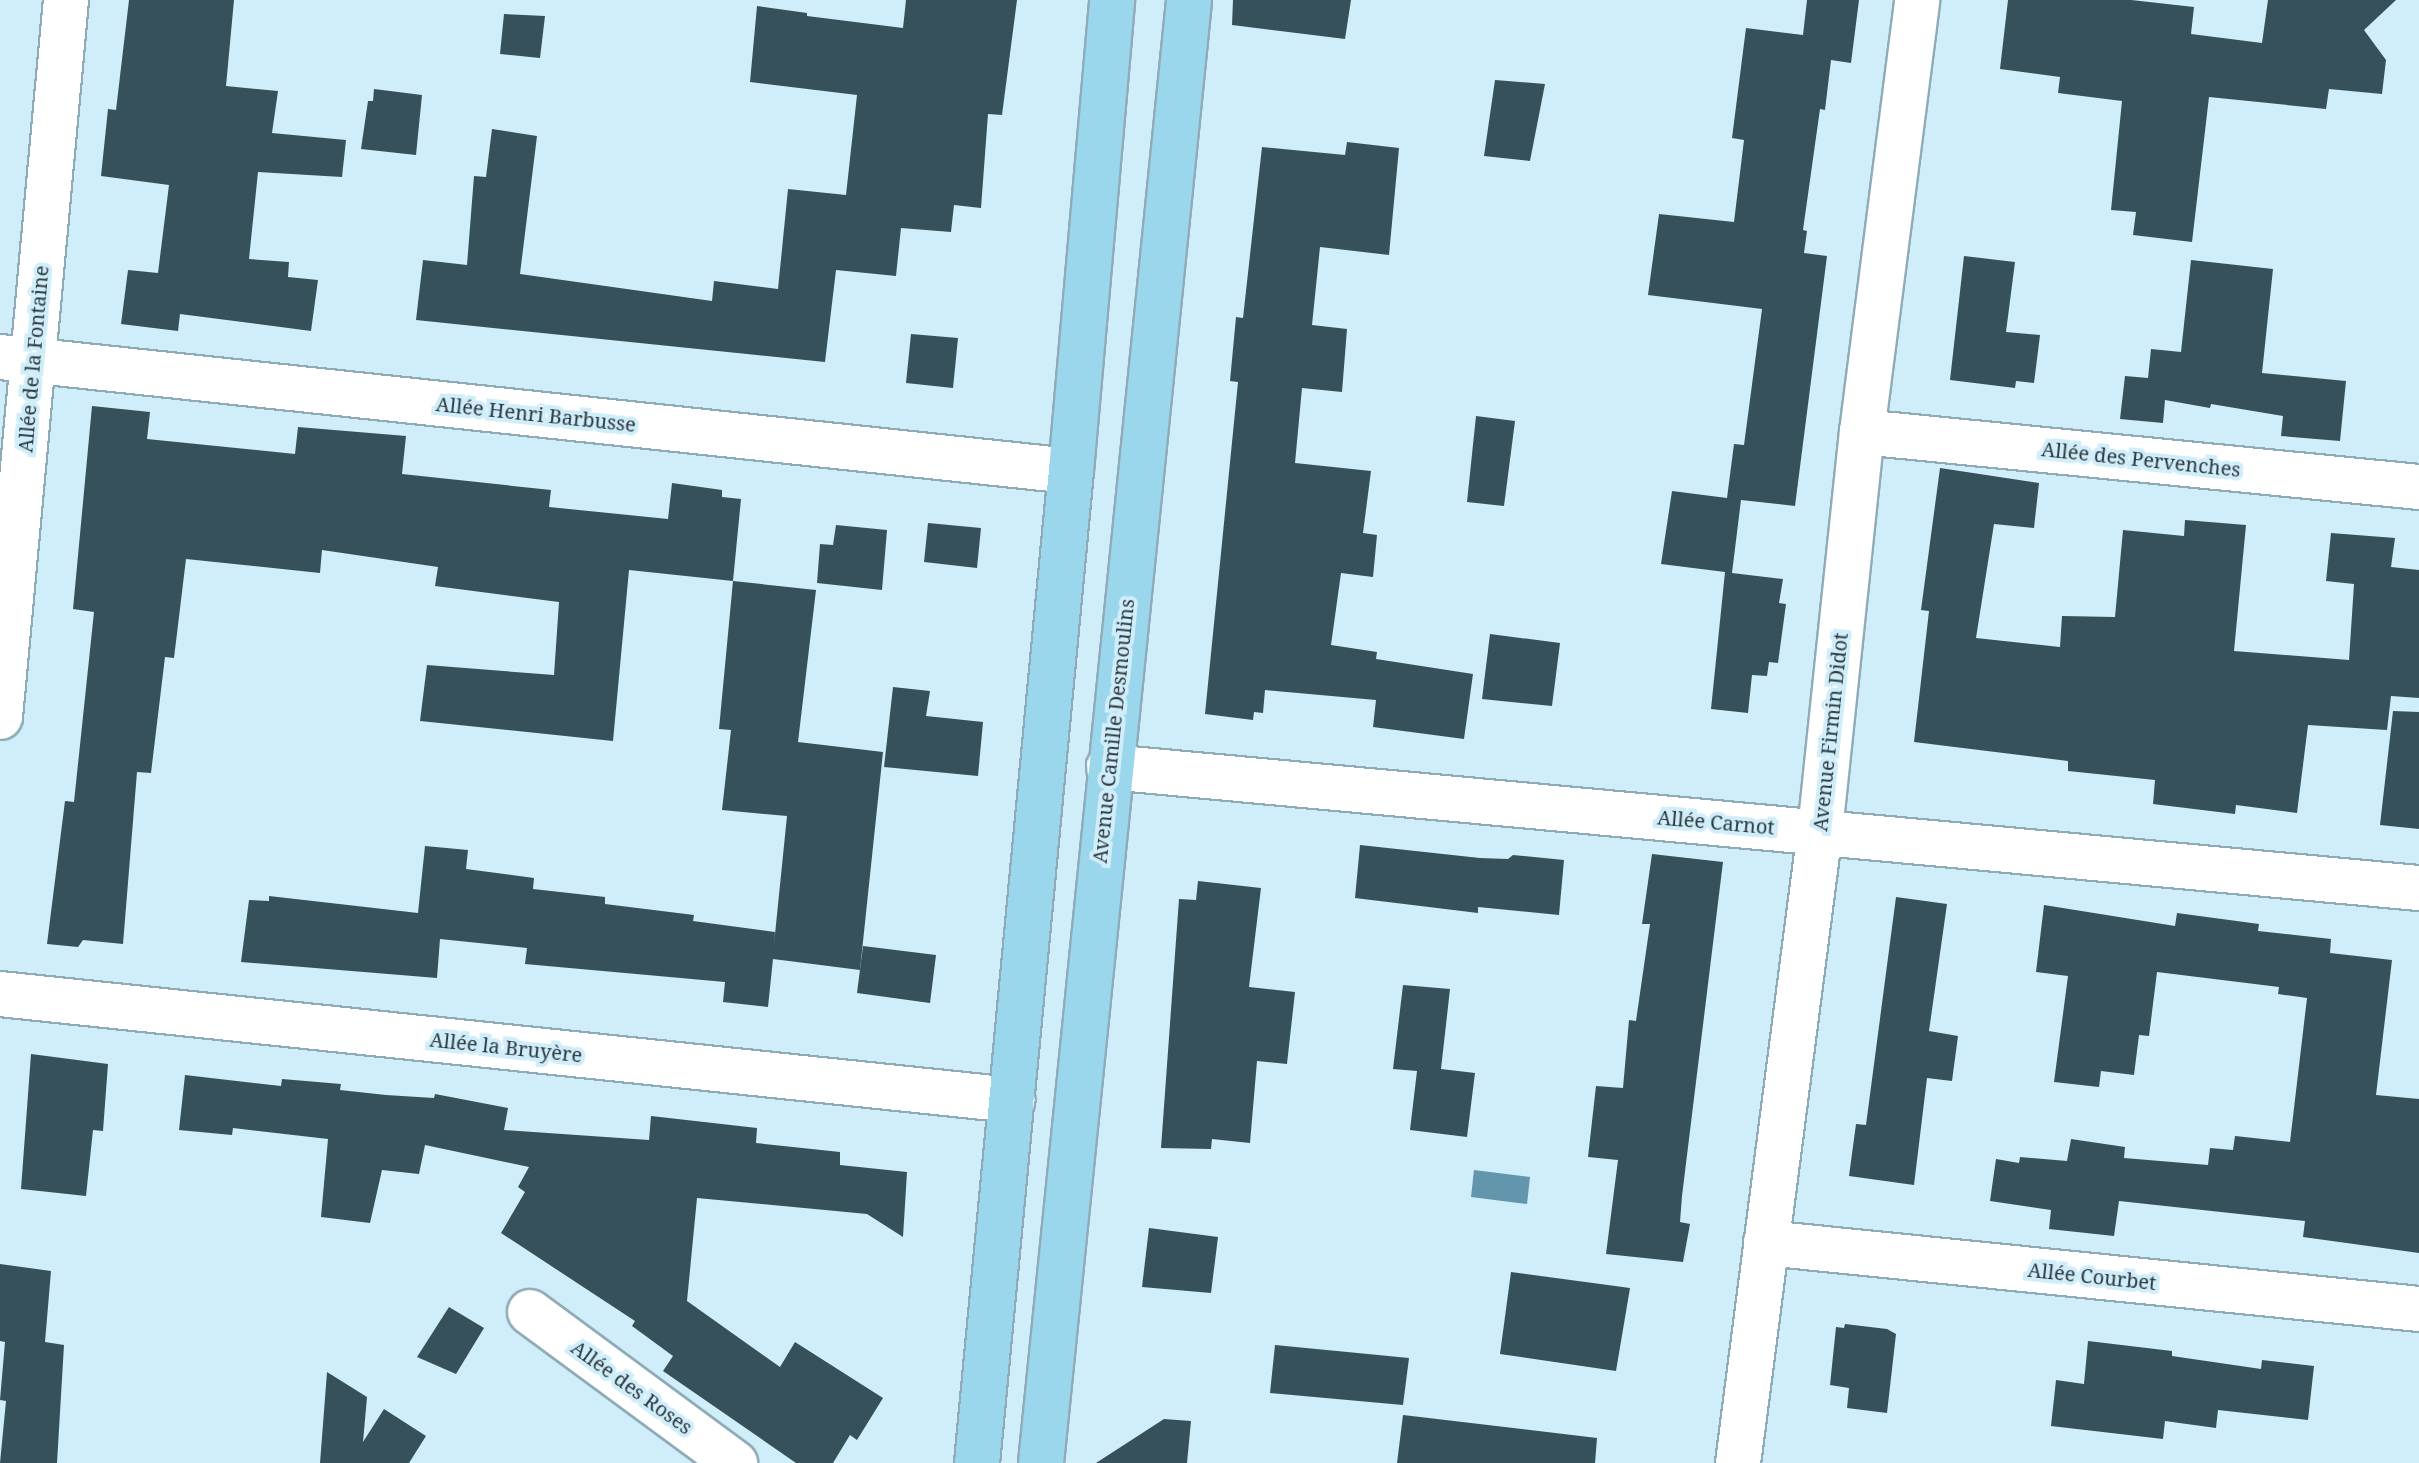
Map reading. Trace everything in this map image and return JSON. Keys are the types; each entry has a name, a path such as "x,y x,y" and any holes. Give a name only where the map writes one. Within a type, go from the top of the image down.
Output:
{"main road":[{"path":"977,1463 1071,471 1112,0"},
{"name":"Avenue Camille Desmoulins","path":"1041,1463 1189,0"}],"street":[{"name":"Allée de la Fontaine","path":"0,717 16,359 66,0"},
{"name":"Avenue Firmin Didot","path":"1738,1463 1820,831 1862,432 1917,0"},
{"name":"Allée Henri Barbusse","path":"16,359 1071,471"},
{"name":"Allée des Pervenches","path":"1862,432 2419,487"},
{"name":"Allée Carnot","path":"1109,767 2419,888"},
{"name":"Allée la Bruyère","path":"0,994 1012,1100"},
{"name":"Allée Courbet","path":"1766,1243 2419,1309"},
{"name":"Allée des Roses","path":"530,1312 735,1463"}],"water":[{"path":"1474,1170 1530,1177 1527,1204 1471,1197"}],"building":[{"path":"129,0 234,0 226,86 278,91 272,133 346,140 342,177 258,172 249,259 289,262 288,277 318,280 311,331 180,314 178,331 121,324 128,270 158,273 169,185 101,176 108,109 116,110"},
{"path":"906,0 1017,0 1002,115 988,114 981,208 954,205 951,232 901,228 896,276 836,270 825,362 416,320 423,260 467,265 474,176 486,177 492,129 537,136 520,274 712,301 714,281 778,289 788,189 846,195 857,95 750,82 757,6 807,13 807,16 903,28"},
{"path":"1233,0 1351,0 1345,39 1232,25"},
{"path":"1807,0 1859,0 1851,63 1831,60 1825,110 1820,109 1803,230 1807,231 1804,253 1827,256 1795,506 1741,500 1732,573 1783,579 1779,603 1786,604 1778,663 1769,662 1767,676 1752,675 1748,713 1711,709 1725,572 1661,564 1672,491 1727,498 1734,444 1744,445 1762,309 1648,295 1659,214 1734,222 1744,140 1732,138 1746,28 1803,35"},
{"path":"2008,0 2131,0 2194,7 2191,34 2262,43 2268,0 2396,0 2364,30 2386,60 2382,94 2329,89 2326,109 2209,97 2192,242 2133,235 2136,212 2111,210 2122,101 2058,93 2060,77 2000,69"},
{"path":"504,14 545,16 540,58 500,54"},
{"path":"1495,80 1545,84 1530,161 1484,156"},
{"path":"374,89 422,95 416,155 361,149 368,101 373,101"},
{"path":"1347,142 1399,148 1389,255 1320,247 1312,325 1347,329 1342,392 1302,388 1295,463 1371,471 1363,533 1377,535 1373,577 1341,573 1331,645 1377,652 1376,659 1473,674 1464,739 1373,727 1376,700 1265,690 1263,713 1254,712 1253,720 1205,714 1238,382 1230,381 1236,317 1243,318 1262,147 1345,155"},
{"path":"1964,256 2015,262 2006,332 2040,335 2034,383 2016,381 2015,388 1950,380"},
{"path":"2191,260 2273,269 2262,373 2346,381 2340,441 2281,436 2283,416 2211,404 2210,408 2165,400 2163,423 2120,419 2125,376 2148,378 2151,349 2181,352"},
{"path":"911,334 958,338 953,388 906,383"},
{"path":"92,406 150,412 147,439 295,454 298,427 406,436 402,474 551,490 549,507 668,519 672,483 722,490 722,497 741,499 733,581 629,570 613,741 420,721 427,665 554,675 559,602 435,586 438,567 322,550 320,573 186,559 174,658 165,657 151,773 137,772 123,944 83,940 78,947 47,944 65,801 74,802 94,612 73,609"},
{"path":"1476,416 1515,421 1504,506 1467,502"},
{"path":"1940,468 2039,483 2034,528 1994,524 1976,638 2060,647 2062,616 2115,617 2123,530 2184,536 2185,520 2246,525 2234,651 2349,660 2354,584 2326,581 2331,533 2395,538 2391,567 2419,570 2419,698 2391,696 2387,730 2308,725 2297,813 2236,805 2235,814 2153,804 2155,780 2068,771 2068,761 1914,742 1929,611 1921,610"},
{"path":"928,523 981,528 977,568 924,562"},
{"path":"836,525 887,530 882,590 817,583 820,544 833,545"},
{"path":"733,581 816,590 798,742 883,752 860,970 773,959 768,1007 723,1002 725,982 525,964 527,948 440,939 437,978 241,962 249,900 269,901 269,896 418,913 425,846 468,850 466,869 534,878 533,889 605,897 605,904 694,915 693,921 775,932 774,944 787,816 722,810 731,730 719,729"},
{"path":"1490,634 1560,643 1552,706 1482,699"},
{"path":"893,687 930,691 926,716 983,722 978,776 884,767"},
{"path":"2393,711 2419,712 2419,829 2380,825"},
{"path":"1360,845 1480,858 1508,859 1513,855 1564,860 1559,915 1478,907 1478,913 1355,898"},
{"path":"1652,854 1723,862 1682,1196 1680,1222 1690,1224 1683,1262 1606,1254 1618,1160 1588,1157 1596,1086 1623,1088 1629,1020 1636,1021 1650,924 1642,924"},
{"path":"1198,881 1261,888 1249,987 1295,992 1287,1064 1257,1061 1250,1143 1212,1139 1211,1149 1161,1148 1179,899 1196,900"},
{"path":"1896,897 1947,904 1929,1031 1958,1036 1952,1081 1927,1078 1914,1185 1849,1176 1856,1124 1866,1125"},
{"path":"2044,905 2175,926 2177,913 2259,924 2258,931 2331,939 2330,953 2392,960 2376,1095 2419,1099 2419,1253 2303,1237 2305,1221 2119,1201 2114,1236 2049,1229 2051,1210 1990,1201 1996,1159 2019,1163 2020,1157 2067,1161 2071,1139 2125,1147 2124,1158 2208,1165 2210,1148 2233,1150 2235,1136 2290,1142 2307,998 2278,994 2279,987 2157,972 2149,1036 2139,1035 2134,1075 2101,1071 2099,1087 2054,1082 2068,976 2036,972"},
{"path":"863,946 936,955 930,1003 857,993"},
{"path":"1403,985 1450,989 1441,1069 1475,1073 1467,1137 1410,1130 1417,1071 1393,1069"},
{"path":"31,1054 108,1064 103,1131 93,1130 86,1196 21,1189"},
{"path":"185,1075 281,1086 282,1079 341,1084 340,1090 386,1095 434,1098 435,1094 508,1108 504,1130 649,1140 651,1116 757,1128 756,1143 840,1152 840,1165 907,1172 903,1237 867,1214 697,1198 687,1301 780,1367 795,1342 883,1398 857,1440 850,1435 833,1463 796,1463 663,1371 673,1356 632,1326 635,1321 501,1233 525,1192 518,1187 529,1167 425,1145 419,1174 382,1170 370,1223 321,1217 328,1139 233,1128 232,1135 179,1130"},
{"path":"1149,1228 1218,1237 1211,1293 1142,1287"},
{"path":"0,1264 51,1271 45,1342 64,1345 57,1463 0,1463 6,1401 0,1400 5,1342 0,1341"},
{"path":"1511,1272 1630,1288 1616,1371 1500,1354"},
{"path":"449,1307 484,1328 456,1374 417,1357"},
{"path":"1845,1324 1887,1329 1896,1334 1887,1413 1847,1408 1849,1388 1830,1385 1836,1327 1844,1328"},
{"path":"2088,1341 2172,1351 2172,1356 2261,1369 2262,1360 2314,1366 2308,1420 2218,1410 2216,1428 2165,1421 2163,1439 2051,1426 2056,1380 2084,1384"},
{"path":"1275,1345 1409,1358 1403,1405 1270,1393"},
{"path":"327,1372 367,1397 363,1442 384,1409 426,1436 409,1463 320,1463"},
{"path":"1403,1415 1597,1438 1595,1463 1397,1463"},
{"path":"1164,1419 1191,1421 1187,1463 1096,1463"}]}
